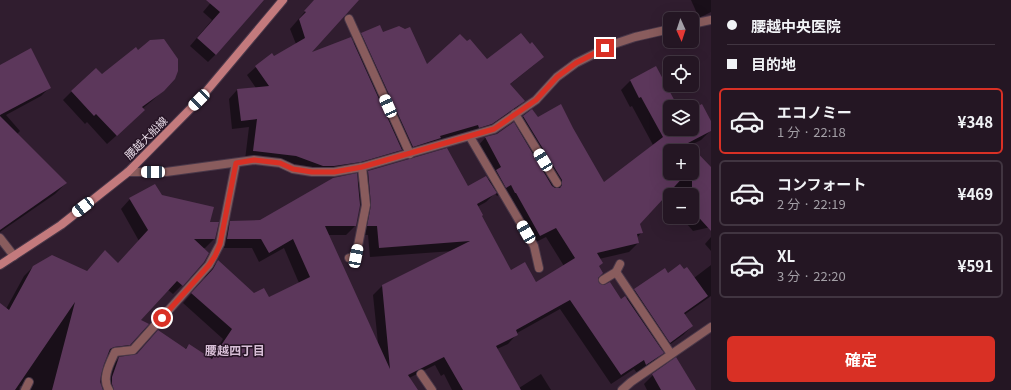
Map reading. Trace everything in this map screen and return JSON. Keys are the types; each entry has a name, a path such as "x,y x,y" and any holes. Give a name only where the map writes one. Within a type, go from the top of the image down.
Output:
{"main road":[{"name":"腰越大船線","path":"0,265 61,225 128,172 199,100 281,1"}],"street":[{"path":"349,19 410,154"},
{"path":"699,23 711,20"},
{"path":"128,172 166,172 254,160 280,163 293,169 312,172 334,172 362,167 494,129 536,100 557,77 576,63 614,44 635,37 663,31"},
{"path":"515,114 557,183"},
{"path":"470,136 534,246 539,268"},
{"path":"109,390 106,386 106,376 114,352 133,350 209,265 215,256 220,244 236,163"},
{"path":"349,258 356,256 366,205 362,167"},
{"path":"0,238 14,256"},
{"path":"603,280 616,272 620,264"},
{"path":"616,272 671,354"},
{"path":"622,390 631,382 711,327"},
{"path":"421,374 432,390"},
{"path":"25,390 29,382"}],"building":[{"path":"206,0 264,0 216,55 197,38 220,12"},
{"path":"314,0 359,0 312,52 351,37 402,150 361,162 334,166 323,166 296,156 253,151 257,119 241,121 237,89 269,86 255,66 272,53 274,56 305,38 299,19"},
{"path":"380,25 383,32 399,26 405,29 410,27 427,64 460,34 467,41 470,39 487,59 521,33 530,44 532,42 544,57 510,84 525,101 492,124 479,128 478,125 440,136 441,138 413,147 361,33"},
{"path":"164,39 178,59 178,71 175,79 164,91 142,107 145,110 117,136 96,114 94,116 71,91 96,68 102,74 136,47 138,50 150,40"},
{"path":"31,48 51,88 0,115 0,65"},
{"path":"656,66 663,79 663,92 670,92 674,100 663,100 663,136 699,136 699,106 702,104 711,121 711,131 688,143 689,144 663,144 663,180 681,180 673,188 663,188 663,199 640,224 643,233 637,234 639,243 597,253 603,263 599,266 603,273 598,278 599,283 604,285 610,282 621,299 625,296 664,353 646,365 644,360 621,375 570,300 516,330 518,335 496,346 521,390 463,390 444,357 408,375 418,390 114,390 112,377 119,357 137,354 158,330 186,349 189,344 212,359 232,329 191,293 213,269 218,260 254,293 264,288 269,297 310,277 293,239 269,253 261,239 227,239 230,221 260,220 333,178 357,173 360,205 356,226 325,226 390,369 382,285 470,241 379,248 377,226 367,226 371,205 368,171 447,148 468,186 486,176 497,193 477,204 483,215 482,216 511,270 525,262 536,282 575,258 556,228 540,236 511,185 506,188 496,170 501,167 485,137 497,134 514,122 552,186 555,188 560,188 562,185 562,180 523,116 532,109 538,117 561,104 604,182 663,137 641,97 639,98 630,80"},
{"path":"0,116 67,183 0,230"},
{"path":"699,154 711,167 711,231 699,218 699,188 692,188 692,180 699,180"},
{"path":"155,184 162,195 214,207 210,222 219,222 215,239 194,239 209,253 204,262 183,286 177,281 141,320 149,324 130,345 110,349 101,375 100,382 103,390 52,390 75,302 15,390 0,390 0,303 9,310 33,266 52,255 87,271 105,250 118,263 148,230 129,198"},
{"path":"680,264 684,269 687,267 708,296 684,313 693,326 670,343 634,289 665,268 668,273"},
{"path":"676,357 696,390 661,390 652,374"}],"district":[{"name":"腰越四丁目","path":"235,351"}],"route":[{"path":"162,318 209,265 215,256 220,244 236,163 254,160 280,163 293,169 312,172 334,172 362,167 494,129 536,100 557,77 576,63 605,48"}]}
